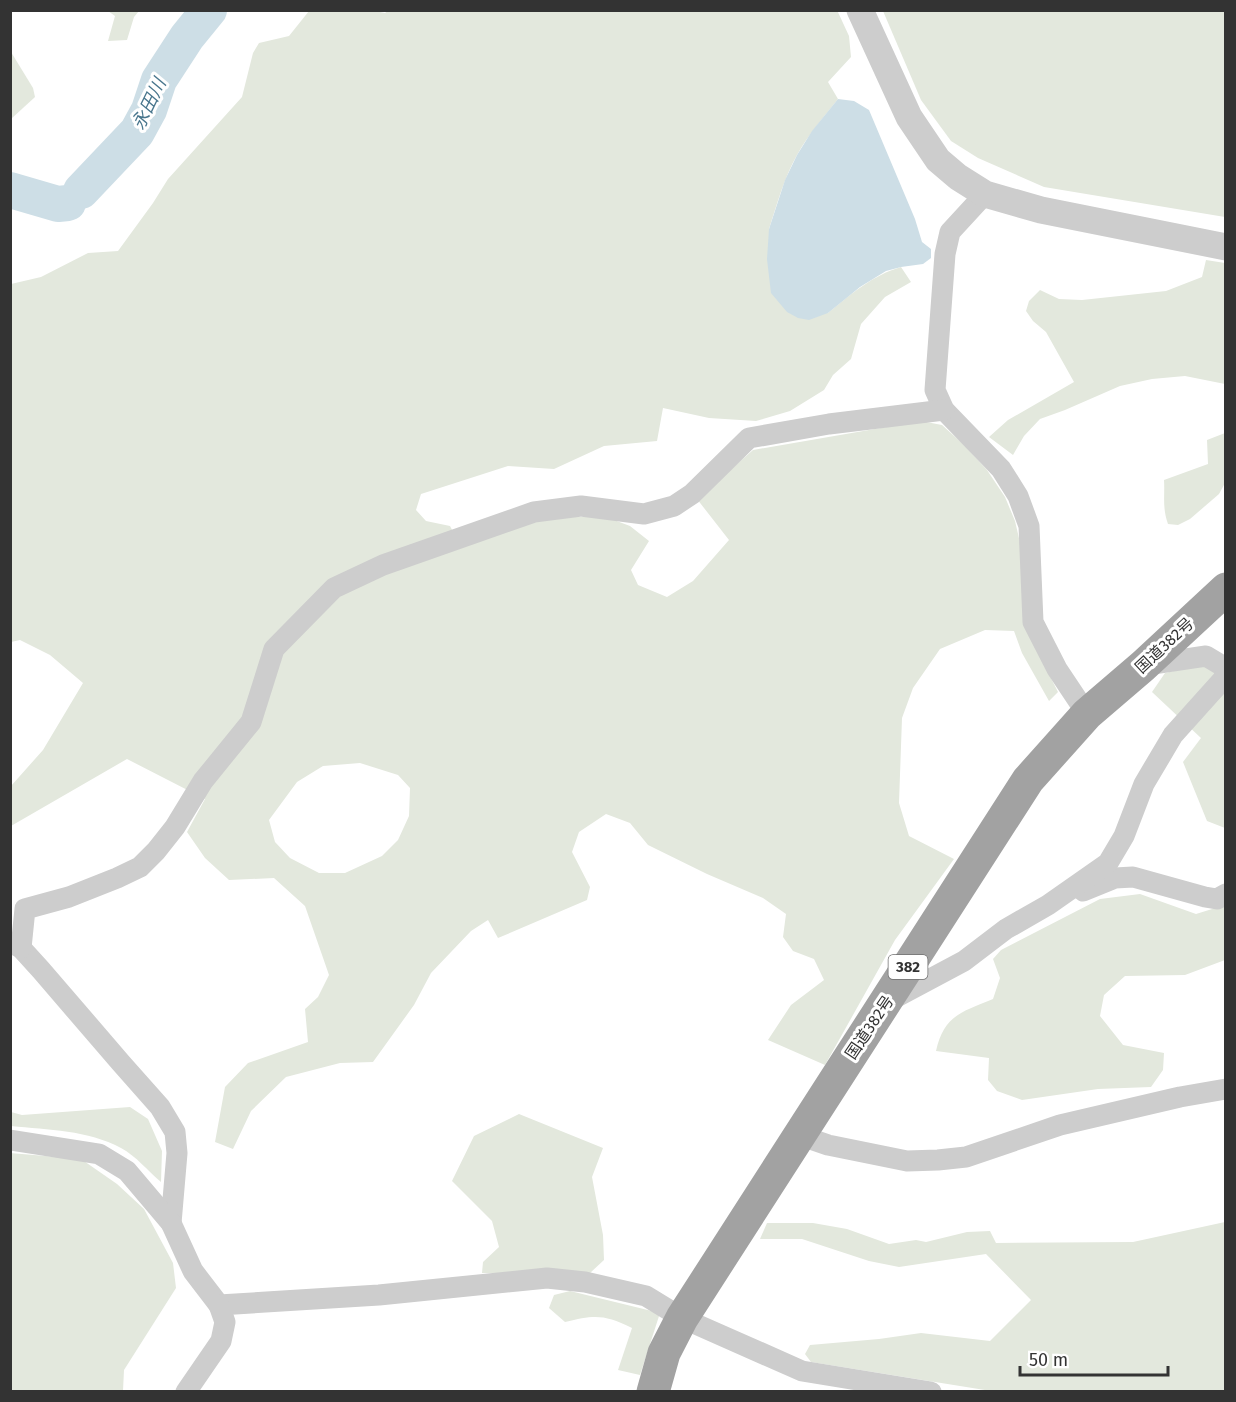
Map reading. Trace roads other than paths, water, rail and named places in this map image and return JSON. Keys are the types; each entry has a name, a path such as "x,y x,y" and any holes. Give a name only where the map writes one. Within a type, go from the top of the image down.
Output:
{"highway":[{"name":"国道382号","path":"653,1392 664,1353 682,1318 1028,780 1087,714 1226,589"}],"street":[{"path":"860,10 909,117 923,141 938,160 958,177 985,194 1041,210 1226,247"},
{"path":"985,194 950,232 945,254 934,390 944,410 1001,469 1018,496 1029,526 1033,622 1057,669 1087,714"},
{"path":"171,1223 177,1153 175,1132 160,1107 16,945 25,909 69,897 117,878 140,867 156,852 175,827 203,782 250,722 274,649 334,588 383,565 534,512 581,506 644,514 674,506 692,494 749,438 829,424 944,410"},
{"path":"885,1004 964,961 1006,929 1048,905 1108,863 1124,836 1144,784 1173,735 1226,674 1221,665 1206,656 1143,666"},
{"path":"1048,905 1115,878 1133,877 1217,899 1226,894"},
{"path":"799,1135 828,1145 907,1161 966,1157 1060,1125 1180,1097 1226,1089"},
{"path":"10,1140 99,1154 127,1171 149,1194 171,1223 193,1271 219,1305 225,1322 221,1341 186,1392"},
{"path":"219,1305 379,1295 547,1278 585,1282 646,1296 682,1318 802,1371 931,1392"}],"waterway":[{"name":"永田川","path":"81,191 137,132 149,110 159,80 187,37 209,10"},
{"name":"永田川","path":"10,190 58,204 68,203"}]}
